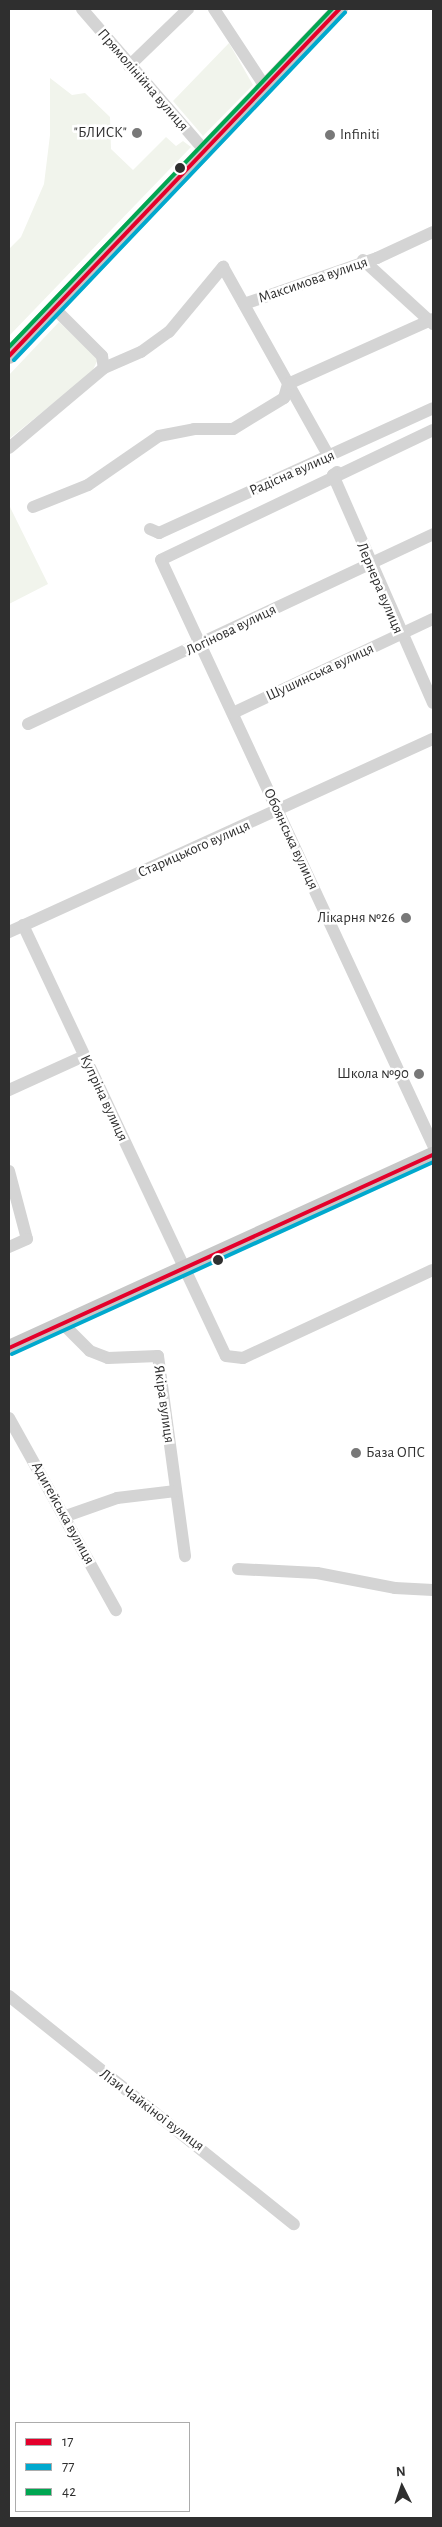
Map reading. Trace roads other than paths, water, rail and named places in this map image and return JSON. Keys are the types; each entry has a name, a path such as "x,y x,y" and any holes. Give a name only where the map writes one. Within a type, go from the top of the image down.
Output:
{"main road":[{"path":"9,356 264,85 340,9"},
{"path":"9,1348 65,1326 433,1155"}],"street":[{"name":"Прямолінійна вулиця","path":"82,9 204,150"},
{"path":"130,66 188,9"},
{"path":"214,9 264,85"},
{"name":"Максимова вулиця","path":"9,448 104,368 141,352 169,332 223,267 244,304 433,232"},
{"path":"288,384 432,321 363,260"},
{"path":"244,304 329,457"},
{"path":"54,308 102,356 104,368"},
{"path":"33,506 88,485 159,436 194,429 233,429 284,398 288,384"},
{"name":"Радісна вулиця","path":"150,529 159,533 433,408"},
{"name":"Радісна вулиця","path":"160,560 335,473 433,430"},
{"name":"Лернера вулиця","path":"335,473 400,635 433,704"},
{"name":"Логінова вулиця","path":"28,724 433,534"},
{"name":"Обоянська вулиця","path":"160,560 201,644 433,1145"},
{"name":"Шушинська вулиця","path":"233,713 433,619"},
{"name":"Старицького вулиця","path":"9,932 279,812 433,739"},
{"name":"Купріна вулиця","path":"24,925 226,1356 243,1358 433,1270"},
{"path":"9,1090 84,1056"},
{"path":"9,1171 27,1239 9,1247"},
{"name":"Якіра вулиця","path":"65,1326 90,1351 108,1358 158,1356 185,1556"},
{"name":"Адигейська вулиця","path":"9,1418 66,1516 116,1610"},
{"path":"66,1516 117,1498 176,1491"},
{"path":"238,1570 317,1573 395,1588 433,1590"},
{"name":"Лізи Чайкіної вулиця","path":"9,1996 294,2224"}],"place":[{"name":"\"БЛИСК\"","path":"137,133"},
{"name":"Infiniti","path":"330,135"},
{"name":"Лікарня №26","path":"406,918"},
{"name":"Школа №90","path":"419,1074"},
{"name":"База ОПС","path":"356,1453"}]}
